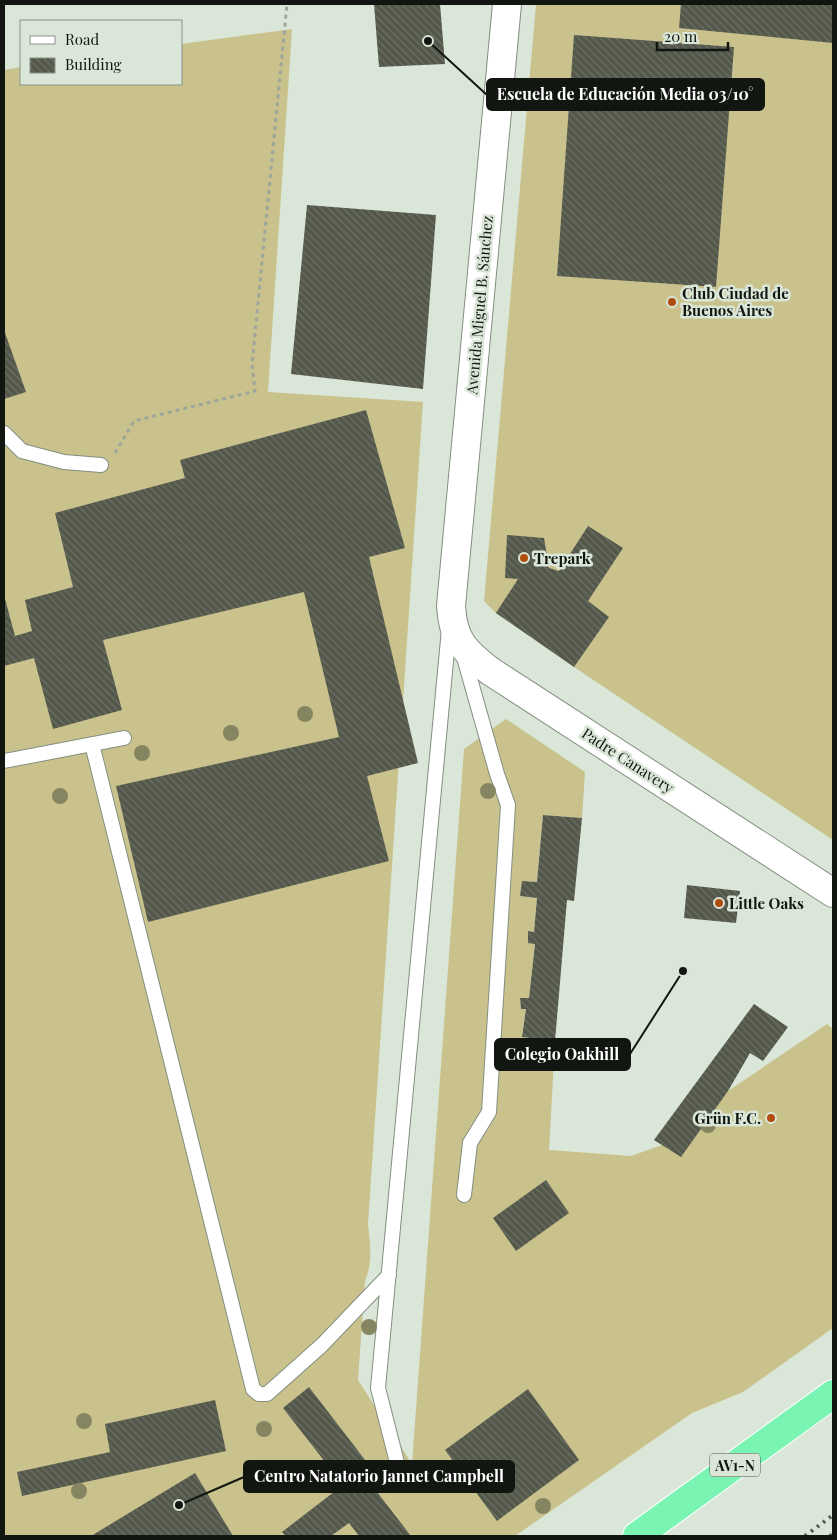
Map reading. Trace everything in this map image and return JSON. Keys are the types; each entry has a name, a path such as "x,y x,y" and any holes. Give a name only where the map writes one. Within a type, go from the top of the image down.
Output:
{"highway":[{"name":"AV1-N","path":"637,1536 833,1394"}],"street":[{"name":"Avenida Miguel B. Sánchez","path":"451,606 507,4"},
{"name":"Padre Canavery","path":"451,606 452,623 460,644 470,656 833,893"}],"lane":[{"path":"4,433 22,451 64,462 101,465"},
{"path":"402,1482 378,1388 451,606"},
{"path":"460,644 497,774 508,805 489,1112 470,1143 464,1195"},
{"path":"4,761 124,738"},
{"path":"92,744 253,1389 259,1394 268,1394 322,1345 389,1275"}],"path":[{"path":"101,465 110,461 134,421 255,391 252,365 287,4"}],"shaded area":[{"name":"Club Ciudad de Buenos Aires","path":"536,4 833,4 833,840 574,667 496,613 484,601"},
{"path":"292,29 268,392 423,402 368,1224 370,1260 365,1281 358,1380 412,1464 464,749 506,719 585,772 582,818 543,815 537,882 522,881 520,896 537,898 534,932 529,931 535,944 529,998 520,998 521,1009 526,1009 522,1037 555,1041 549,1150 631,1156 662,1145 728,1091 827,1024 833,1029 833,1328 743,1392 692,1413 515,1536 4,1536 4,70 20,67 20,85 182,85 182,44"}],"building":[{"path":"374,4 440,4 445,64 379,67"},
{"path":"681,4 833,4 833,43 679,28"},
{"path":"574,35 734,47 716,287 557,276"},
{"path":"307,205 436,215 423,389 291,374"},
{"path":"4,330 26,392 4,399"},
{"path":"366,410 405,548 369,557 418,763 367,776 389,861 148,922 116,786 339,737 304,592 103,640 122,710 53,729 34,658 4,666 4,595 15,636 32,631 25,600 73,587 55,513 185,478 180,460"},
{"path":"588,526 623,548 588,601 609,617 574,667 496,613 518,579 505,578 507,535 544,538 549,568 559,571"},
{"path":"543,815 582,818 574,901 567,900 555,1041 522,1037 526,1009 521,1009 520,998 529,998 535,944 528,943 528,931 534,932 537,898 520,896 522,881 537,882"},
{"path":"687,885 740,891 736,923 684,918"},
{"path":"754,1004 788,1027 763,1061 750,1053 728,1091 681,1157 654,1140"},
{"path":"546,1180 569,1213 516,1251 493,1218"},
{"path":"309,1387 382,1482 374,1488 411,1536 359,1536 349,1523 331,1536 286,1536 282,1532 343,1485 283,1408"},
{"path":"528,1389 579,1460 497,1521 445,1450"},
{"path":"215,1400 226,1451 22,1496 17,1472 110,1452 105,1424"},
{"path":"195,1473 233,1536 91,1536"}],"railway":[{"path":"805,1536 833,1515"}],"place":[{"name":"Escuela de Educación Media 03/10°","path":"428,41"},
{"name":"Club Ciudad de Buenos Aires","path":"672,302"},
{"name":"Trepark","path":"524,558"},
{"name":"Little Oaks","path":"719,903"},
{"name":"Colegio Oakhill","path":"683,971"},
{"name":"Grün F.C.","path":"771,1118"},
{"name":"Centro Natatorio Jannet Campbell","path":"179,1505"}]}
